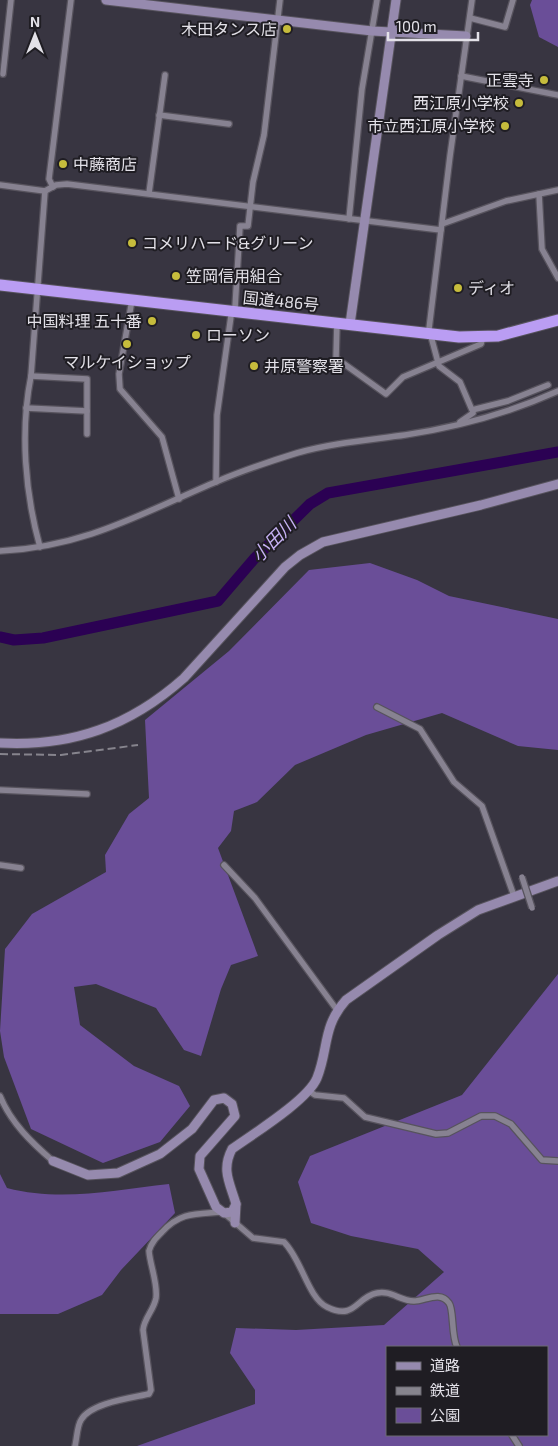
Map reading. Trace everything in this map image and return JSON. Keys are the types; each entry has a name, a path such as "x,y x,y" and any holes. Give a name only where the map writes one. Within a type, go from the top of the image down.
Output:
{"highway":[{"name":"国道486号","path":"0,285 431,334 482,337 517,332 558,320"}],"street":[{"path":"4,74 11,0"},
{"path":"53,187 49,179 71,0"},
{"path":"106,0 169,3 278,20 372,31 466,36"},
{"path":"216,482 217,415 233,312 240,226 248,226 264,135 280,0"},
{"path":"349,218 355,143 377,0"},
{"path":"350,324 396,0"},
{"path":"472,0 429,329 437,363 443,370 460,382 472,412"},
{"path":"470,18 504,27 513,0"},
{"path":"149,193 165,75"},
{"path":"461,76 558,95"},
{"path":"159,116 229,124"},
{"path":"0,185 45,191 67,184 364,220 442,227 506,201 558,190"},
{"path":"40,547 28,488 26,408 31,376 45,191"},
{"path":"539,194 542,249 558,278"},
{"path":"132,300 119,374 120,388 128,400 160,432 179,498"},
{"path":"336,323 336,358 386,394 403,377 481,344 482,337"},
{"path":"31,376 87,379 87,434"},
{"path":"458,425 472,412 508,401 548,385"},
{"path":"0,551 40,547 105,531 216,482 316,449 458,425 490,417 558,391"},
{"path":"529,392 548,396"},
{"path":"26,408 87,411"},
{"path":"472,412 490,417"},
{"path":"0,743 49,743 81,737 112,726 142,710 166,694 184,678 285,567 300,555 323,542 481,506 558,484"},
{"path":"377,707 420,729 454,782 482,806 514,896"},
{"path":"0,790 87,794"},
{"path":"0,865 21,868"},
{"path":"224,865 255,898 337,1010"},
{"path":"522,877 532,908"},
{"path":"236,1223 236,1204 227,1176 226,1162 232,1150 309,1091 317,1078 328,1030 337,1010 346,1000 438,935 478,910 558,881"},
{"path":"309,1091 316,1095 344,1098 365,1117 436,1134 448,1133 481,1116 495,1116 511,1124 542,1160 558,1162"},
{"path":"0,1096 11,1117 32,1143 53,1161 88,1174 118,1172 160,1154 192,1129 214,1100 224,1098 232,1104 235,1116 200,1156 199,1169 213,1201 222,1212 253,1238 284,1242 292,1250 317,1300 336,1311 346,1312 355,1308 368,1296 382,1292 390,1292 407,1300 416,1301 435,1296 443,1298 450,1303 452,1328 457,1346"},
{"path":"75,1446 80,1420 87,1412 96,1407 148,1394 151,1390 143,1330 144,1321 154,1306 156,1295 149,1256 151,1244 174,1220 182,1216 232,1212 236,1204"}],"green space":[{"path":"532,0 558,0 558,47 539,37 530,5"},
{"path":"370,563 417,580 449,596 558,619 558,750 518,746 442,713 366,735 295,765 257,802 234,811 231,831 218,848 258,956 231,965 221,989 201,1056 184,1050 156,1008 96,984 74,987 80,1025 134,1066 179,1086 190,1106 160,1142 103,1163 31,1129 4,1057 0,1031 5,949 32,914 106,872 105,855 129,814 149,798 145,720 229,651 309,570"},
{"path":"558,974 558,1446 137,1446 255,1404 255,1390 230,1353 236,1328 296,1330 384,1325 444,1272 418,1249 351,1236 311,1223 298,1182 310,1156 462,1095"},
{"path":"0,1174 7,1188 48,1194 88,1194 169,1184 175,1213 121,1270 102,1295 58,1314 0,1314"}],"waterway":[{"name":"小田川","path":"0,637 14,640 43,638 218,601 254,559 310,504 328,493 558,452"}],"railway":[{"path":"0,754 61,755 138,745"}],"place":[{"name":"木田タンス店","path":"287,29"},
{"name":"正雲寺","path":"544,80"},
{"name":"西江原小学校","path":"519,103"},
{"name":"市立西江原小学校","path":"505,126"},
{"name":"中藤商店","path":"63,164"},
{"name":"コメリハード&グリーン","path":"132,243"},
{"name":"笠岡信用組合","path":"176,276"},
{"name":"ディオ","path":"458,288"},
{"name":"中国料理 五十番","path":"152,321"},
{"name":"ローソン","path":"196,335"},
{"name":"マルケイショップ","path":"127,344"},
{"name":"井原警察署","path":"254,366"}]}
